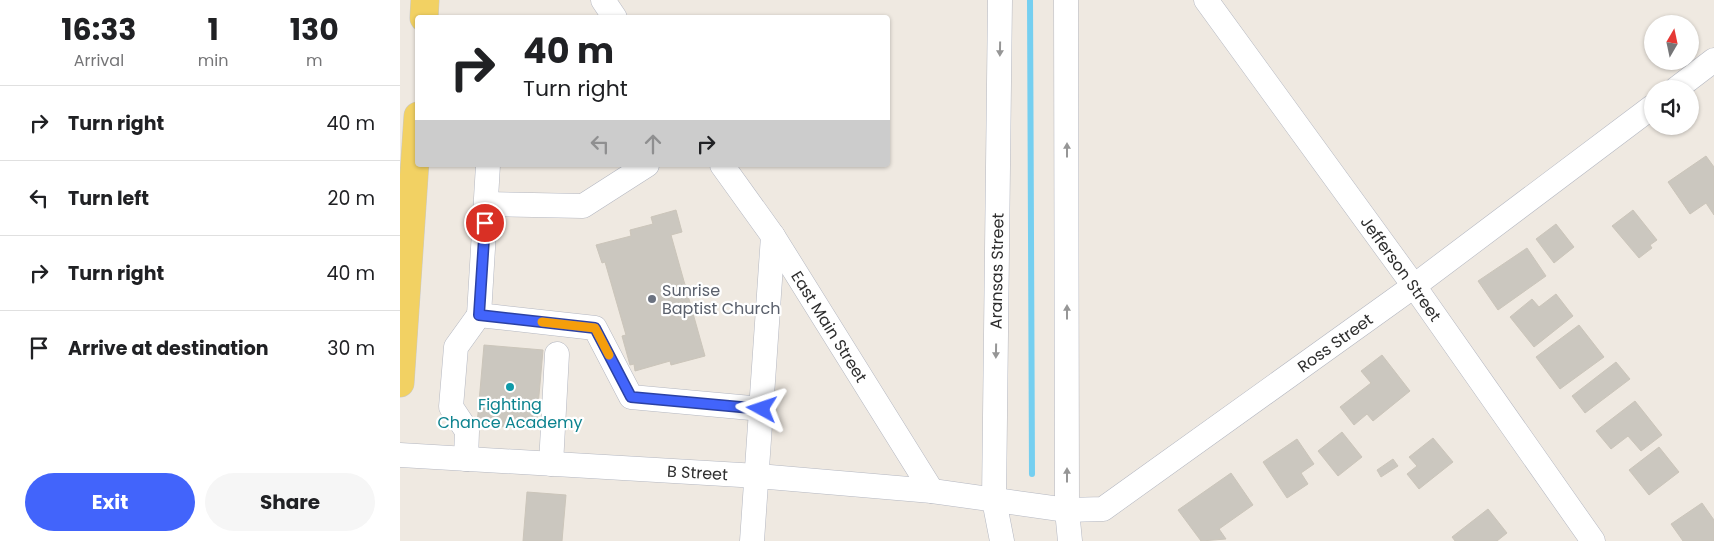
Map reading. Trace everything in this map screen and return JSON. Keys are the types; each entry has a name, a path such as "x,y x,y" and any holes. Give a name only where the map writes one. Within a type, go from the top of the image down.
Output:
{"main road":[{"path":"424,15 425,0"},
{"path":"400,384 415,161"}],"street":[{"path":"603,0 613,15"},
{"name":"Aransas Street","path":"1000,0 994,500 1002,541"},
{"path":"1066,0 1067,510 1070,541"},
{"name":"Jefferson Street","path":"1206,0 1414,286 1593,541"},
{"path":"1688,80 1714,60"},
{"name":"Ross Street","path":"994,500 1067,510 1103,509 1414,286 1644,113"},
{"path":"466,459 467,432 451,407 456,347 479,315 488,167"},
{"path":"486,204 584,206 644,167"},
{"name":"East Main Street","path":"723,167 773,236 932,491"},
{"path":"752,541 758,476 773,236"},
{"path":"479,315 595,328 631,397 762,409"},
{"path":"551,464 557,354"},
{"name":"B Street","path":"400,455 758,476 932,491 994,500"}],"building":[{"path":"1706,156 1714,167 1714,215 1706,203 1690,214 1668,182"},
{"name":"Sunrise Baptist Church","path":"676,210 682,232 671,235 705,356 671,365 670,361 635,371 634,364 630,365 622,336 626,335 605,262 602,263 596,245 631,236 630,230 653,224 651,217"},
{"path":"1633,210 1657,240 1650,245 1652,248 1639,258 1612,226"},
{"path":"1556,224 1574,247 1554,263 1536,239"},
{"path":"1527,248 1546,276 1498,310 1478,281"},
{"path":"1556,294 1573,316 1534,347 1510,317 1532,299 1539,307"},
{"path":"1579,325 1604,357 1560,389 1536,357"},
{"name":"Fighting Chance Academy","path":"484,345 543,350 536,429 477,425"},
{"path":"1382,355 1410,391 1373,421 1367,414 1354,425 1340,407 1371,383 1361,371"},
{"path":"1616,362 1630,379 1585,413 1572,396"},
{"path":"1635,401 1662,435 1641,451 1628,436 1611,449 1596,431"},
{"path":"1342,432 1362,457 1338,476 1318,451"},
{"path":"1433,438 1453,462 1419,489 1407,474 1417,466 1409,457"},
{"path":"1297,439 1314,464 1301,473 1308,484 1287,498 1263,462"},
{"path":"1659,447 1679,472 1649,495 1629,470"},
{"path":"1393,459 1398,466 1381,477 1377,470"},
{"path":"1231,473 1253,505 1219,529 1226,539 1201,541 1178,510"},
{"path":"527,492 566,495 562,541 523,541"},
{"path":"1702,503 1714,520 1714,541 1683,541 1671,524"},
{"path":"1488,509 1507,533 1497,541 1455,541 1452,537"}],"waterway":[{"path":"1030,0 1032,474"}],"slow traffic":[{"path":"542,322 595,328 609,355"}],"place":[{"name":"Sunrise Baptist Church","path":"652,299"},
{"name":"Fighting Chance Academy","path":"510,387"}],"route":[{"path":"485,223 479,315 595,328 631,397 762,409"}]}
